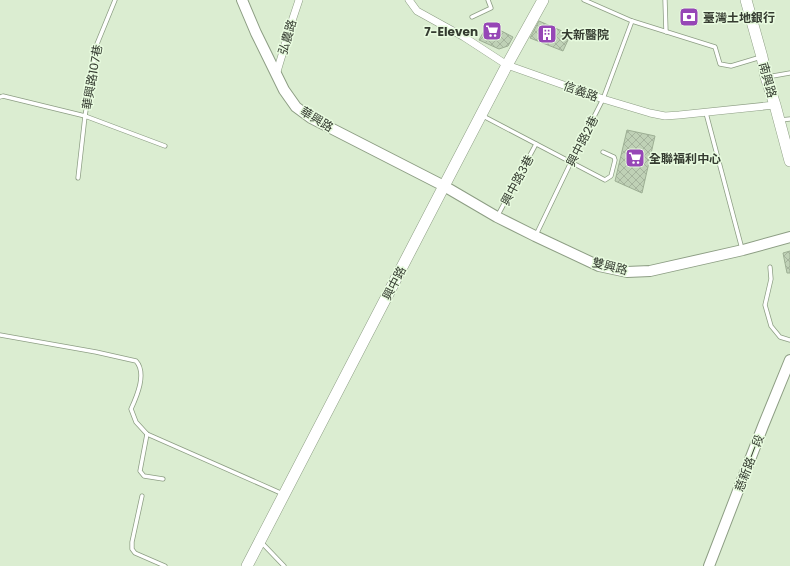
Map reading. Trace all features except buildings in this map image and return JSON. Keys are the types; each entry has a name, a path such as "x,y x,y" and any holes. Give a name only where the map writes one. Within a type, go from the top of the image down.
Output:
{"main road":[{"name":"華興路","path":"242,0 276,75 296,107 311,118 444,186"},
{"name":"興中路","path":"247,566 507,65 543,0"},
{"name":"南興路","path":"746,0 766,77 775,105 784,119 790,161"},
{"name":"雙興路","path":"444,186 535,236 599,266 627,272 650,271 790,238"},
{"name":"慈新路一段","path":"709,566 763,426 788,369 790,360"}],"street":[{"name":"弘農路","path":"276,75 299,0"},
{"name":"信義路","path":"409,0 417,11 464,37 507,65 603,99 650,113 665,116 775,105"}],"lane":[{"name":"華興路107巷","path":"0,97 3,96 85,116 97,44 115,0"},
{"path":"472,17 491,8 488,0"},
{"path":"584,0 632,21 715,47 720,64 731,66 762,57"},
{"path":"665,0 666,32"},
{"name":"興中路2巷","path":"535,236 603,99 632,21"},
{"path":"766,77 790,73"},
{"path":"706,113 743,250"},
{"name":"興中路3巷","path":"482,115 606,180 611,176 615,160 603,152"},
{"path":"78,178 85,116 165,146"},
{"name":"興中路3巷","path":"497,216 536,144"},
{"path":"770,267 771,279 765,304 770,326 780,337 790,340"},
{"path":"0,335 96,352 136,361 140,365 141,373 139,390 131,409 136,422 146,434 284,495"},
{"path":"146,434 140,471 144,476 163,479"},
{"path":"142,496 132,548 135,553 165,566"},
{"path":"259,541 284,566"}],"place":[{"name":"臺灣土地銀行","path":"689,17"},
{"name":"7-Eleven","path":"492,31"},
{"name":"大新醫院","path":"547,34"},
{"name":"全聯福利中心","path":"635,158"}]}
